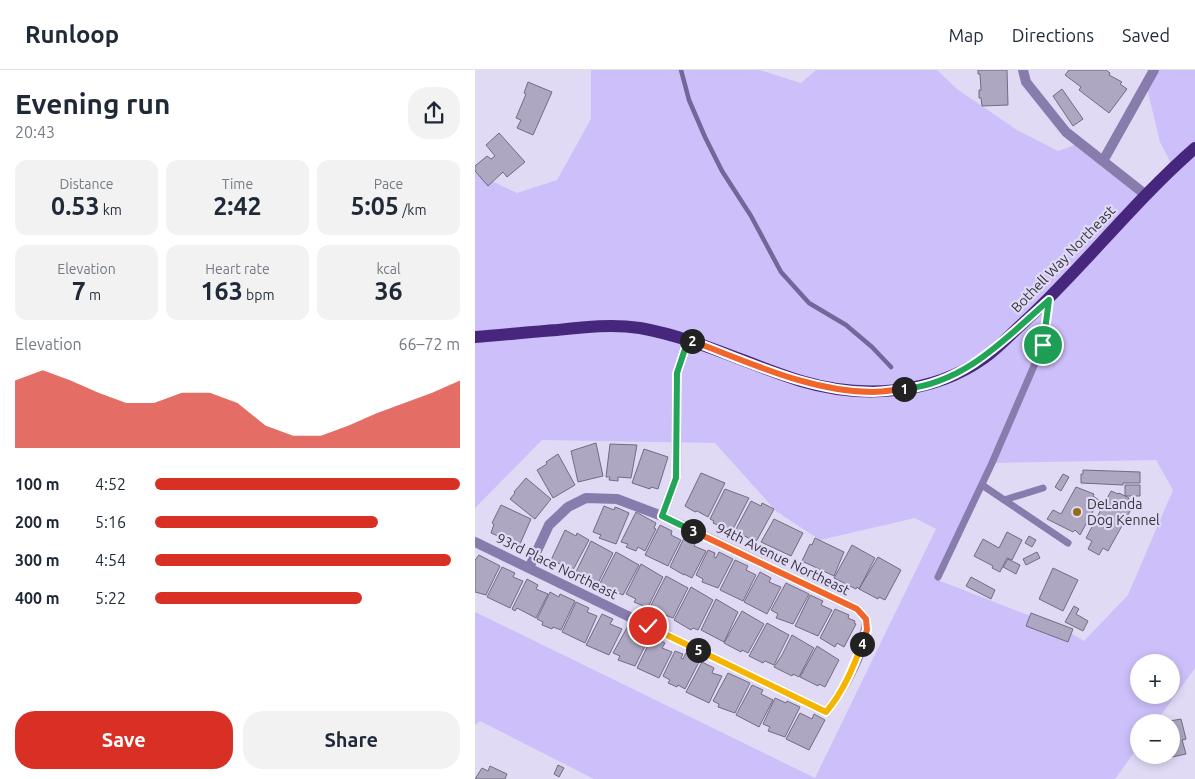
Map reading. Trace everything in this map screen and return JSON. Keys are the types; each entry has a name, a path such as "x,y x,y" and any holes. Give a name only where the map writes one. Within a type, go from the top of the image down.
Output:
{"main road":[{"name":"Bothell Way Northeast","path":"475,337 603,326 639,328 688,340 802,381 839,389 873,392 910,388 945,380 984,358 1049,300 1145,195 1195,148"}],"street":[{"path":"1023,70 1026,82 1066,132 1145,195"},
{"path":"1103,161 1154,70"},
{"path":"662,516 676,478 677,373 688,340"},
{"name":"94th Avenue Northeast","path":"529,568 549,525 568,507 586,498 617,499 662,516 857,609 866,619 867,630 851,671"},
{"name":"93rd Place Northeast","path":"475,542 826,712 836,700 851,671"}],"lane":[{"path":"938,576 982,486 1043,345 1049,300"},
{"path":"982,486 1068,543"},
{"path":"1004,500 1043,488"}],"shaded area":[{"path":"591,70 760,70 801,83 816,70 937,70 957,89 1017,130 1058,151 1080,143 1146,195 1173,167 1160,142 1146,84 1154,70 1195,70 1195,668 1180,689 1180,654 1130,654 1130,704 1169,704 1162,714 1130,714 1130,758 1115,779 594,779 480,721 475,725 475,612 815,778 936,529 915,518 820,540 776,511 715,443 542,440 475,508 475,173 517,193 557,180 591,119","holes":["1156,460 1173,490 1128,595 1084,641 1064,629 935,579 992,463"]}],"building":[{"path":"978,70 1007,70 1008,105 982,106 981,98 979,98 979,90 981,90"},
{"path":"1069,70 1106,70 1110,73 1109,75 1122,82 1120,84 1127,89 1109,113 1079,90 1081,87 1065,75"},
{"path":"528,82 552,92 533,135 517,128 521,120 516,118 526,94 524,93"},
{"path":"1062,89 1083,119 1073,126 1053,96"},
{"path":"499,133 525,162 507,177 503,172 488,186 475,171 475,166 487,156 491,159 495,156 486,145"},
{"path":"596,443 603,476 578,482 571,451"},
{"path":"610,444 637,445 631,478 618,477 618,481 609,480 610,477 606,477"},
{"path":"644,449 668,457 658,489 651,487 650,489 632,483"},
{"path":"558,454 575,485 553,498 537,470"},
{"path":"1083,470 1140,472 1140,483 1123,483 1123,485 1081,483"},
{"path":"701,473 725,483 708,517 685,506"},
{"path":"1063,474 1069,477 1061,491 1055,487"},
{"path":"526,478 551,499 535,519 510,499"},
{"path":"1125,485 1140,485 1140,496 1125,496"},
{"name":"DeLanda Dog Kennel","path":"1076,487 1094,494 1093,496 1099,500 1080,535 1075,530 1073,532 1047,519 1053,510 1061,514"},
{"path":"725,489 749,498 732,531 713,523 714,521 710,519"},
{"path":"1111,491 1129,498 1128,501 1134,504 1108,551 1103,548 1099,555 1088,549 1092,541 1086,538"},
{"path":"751,501 761,506 762,503 774,509 756,542 735,531"},
{"path":"501,505 531,519 518,545 491,533 494,524 492,523"},
{"path":"604,506 614,510 615,507 629,513 616,544 599,538 601,535 593,532"},
{"path":"636,512 656,523 654,528 656,529 645,551 638,547 636,551 626,547 628,544 621,542"},
{"path":"774,519 803,533 791,556 761,542"},
{"path":"660,525 672,531 671,535 681,540 668,566 645,555"},
{"path":"565,530 576,536 577,533 589,540 573,570 551,560"},
{"path":"1007,532 1022,540 1012,560 1007,558 1000,572 974,556 983,539 999,548"},
{"path":"685,536 696,542 694,546 706,551 692,578 670,567"},
{"path":"1029,536 1036,540 1032,547 1025,543"},
{"path":"815,538 844,552 834,576 804,562 803,564 801,563"},
{"path":"591,541 613,553 598,583 575,574"},
{"path":"852,545 875,558 859,589 834,578"},
{"path":"708,550 715,553 714,557 716,558 719,552 733,559 718,588 702,582 703,579 696,575"},
{"path":"616,552 639,565 623,595 599,585"},
{"path":"1037,552 1040,558 1026,565 1023,559"},
{"path":"479,555 500,566 486,595 475,592 475,560"},
{"path":"878,557 901,570 885,600 879,597 878,599 859,589"},
{"path":"1008,559 1020,565 1016,574 1003,567"},
{"path":"735,560 748,566 746,570 756,575 743,601 720,590"},
{"path":"641,564 663,577 648,607 634,602 636,599 626,594"},
{"path":"502,567 515,573 513,577 523,581 510,608 487,597"},
{"path":"1053,568 1078,580 1063,611 1039,599"},
{"path":"760,572 771,578 769,582 781,587 767,614 744,602"},
{"path":"666,576 688,588 673,618 649,609"},
{"path":"971,577 995,590 991,599 966,586"},
{"path":"527,579 538,585 536,589 548,594 536,618 517,608 515,611 512,609"},
{"path":"786,583 809,594 793,624 776,618 778,614 771,610"},
{"path":"691,587 713,600 698,630 693,628 691,630 674,620"},
{"path":"550,592 559,597 560,594 575,601 561,630 542,625 543,622 537,619"},
{"path":"810,595 823,601 821,605 832,610 818,636 795,626"},
{"path":"716,599 738,612 724,642 701,630"},
{"path":"576,602 589,608 587,612 597,616 585,643 562,632"},
{"path":"1074,606 1079,609 1076,614 1088,621 1083,631 1065,622"},
{"path":"835,609 849,615 848,618 855,621 854,623 856,624 844,647 837,643 835,647 820,638"},
{"path":"742,611 764,624 748,653 742,650 741,652 724,643"},
{"path":"1031,613 1073,629 1068,642 1026,626"},
{"path":"602,614 613,619 610,624 622,629 609,655 586,645"},
{"path":"767,623 789,635 774,665 765,661 763,663 749,656"},
{"path":"628,626 650,636 635,666 618,660 620,656 613,653"},
{"path":"792,635 814,648 799,677 793,674 792,676 774,667"},
{"path":"652,637 665,643 662,648 672,652 659,678 637,668"},
{"path":"817,646 839,660 825,687 819,684 818,686 800,677"},
{"path":"675,651 683,654 681,658 683,659 686,653 700,660 685,689 668,683 670,680 663,676"},
{"path":"702,662 714,668 712,673 722,676 709,703 686,692"},
{"path":"728,673 750,683 735,713 718,707 719,704 713,701"},
{"path":"752,685 763,690 761,694 773,700 759,727 736,715"},
{"path":"775,698 800,707 785,737 768,731 770,727 763,724"},
{"path":"800,713 812,719 814,714 825,720 809,750 786,739"},
{"path":"1180,719 1186,739 1182,740 1186,754 1180,755"},
{"path":"558,765 564,768 559,777 554,774"},
{"path":"490,766 507,774 505,779 475,779 482,768 488,771"}],"waterway":[{"path":"681,70 689,100 705,137 722,171 751,216 781,272 809,303 846,325 872,347 891,367"}],"place":[{"name":"DeLanda Dog Kennel","path":"1077,512"}],"route":[{"path":"648,626 826,712 836,700 851,671 867,630 866,619 857,609 662,516 676,478 677,373 688,340 802,381 839,389 873,392 910,388 945,380 984,358 1049,300 1043,345"}]}
